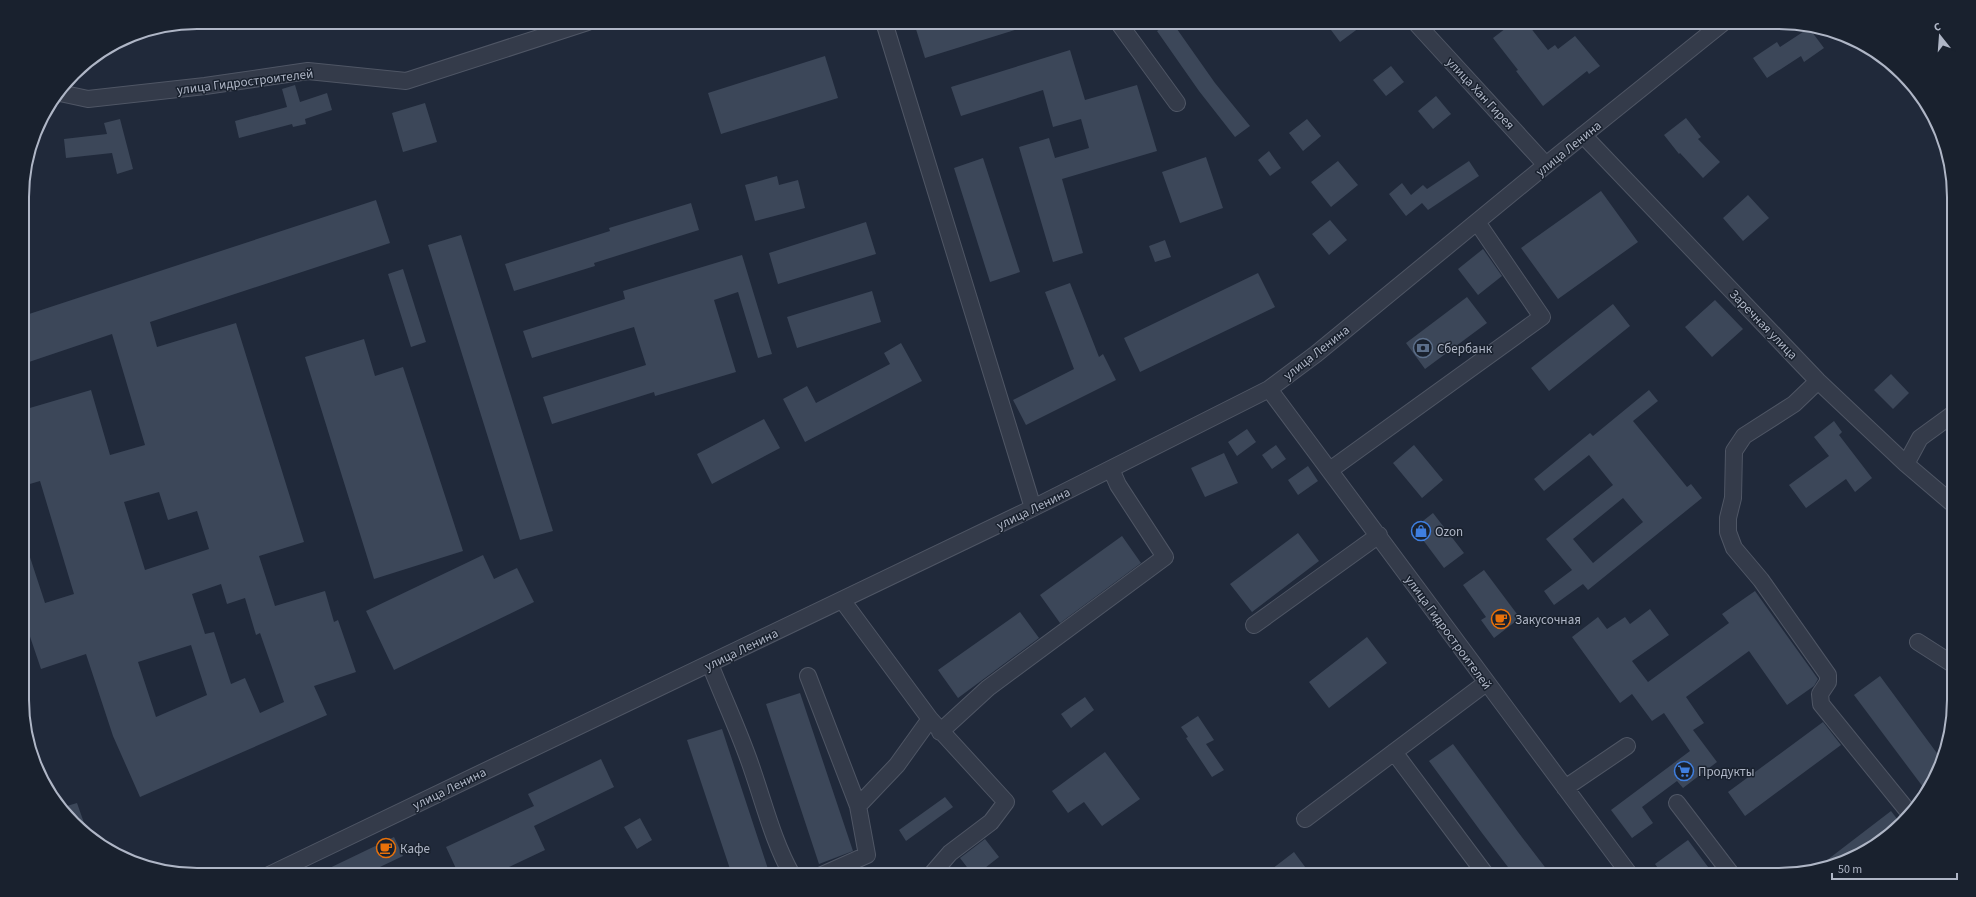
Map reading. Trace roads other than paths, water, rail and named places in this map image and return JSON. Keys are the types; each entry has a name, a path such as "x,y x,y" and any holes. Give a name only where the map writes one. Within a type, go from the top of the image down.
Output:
{"street":[{"name":"улица Гидростроителей","path":"65,94 88,99 205,86 308,71 406,81 566,29"},
{"path":"886,29 1033,508"},
{"path":"1123,29 1176,103"},
{"name":"улица Хан Гирея","path":"1421,29 1546,165"},
{"name":"улица Ленина","path":"297,868 710,664 1033,508 1269,389 1316,354 1546,165 1715,29"},
{"name":"Заречная улица","path":"1583,135 1818,381 1906,464 1947,499"},
{"path":"1330,470 1542,317 1477,222"},
{"path":"1818,381 1794,404 1744,436 1734,451 1733,498 1728,518 1728,532 1734,548 1761,580 1828,675 1828,682 1820,694 1821,704 1906,809"},
{"name":"улица Гидростроителей","path":"1269,389 1625,868"},
{"path":"1906,464 1920,438 1947,418"},
{"path":"940,732 988,688 1166,557 1118,485 1111,469"},
{"path":"1254,625 1378,535"},
{"path":"842,600 940,732 1006,802 991,822 950,853 937,868"},
{"path":"1918,642 1947,661"},
{"path":"710,664 753,770 766,814 788,868"},
{"path":"808,676 858,806 867,855 838,868"},
{"path":"1305,819 1486,683"},
{"path":"858,806 897,765 930,719"},
{"path":"1565,788 1627,746"},
{"path":"1394,752 1481,868"},
{"path":"1678,803 1727,868"}],"place":[{"name":"Сбербанк","path":"1423,348"},
{"name":"Ozon","path":"1421,531"},
{"name":"Закусочная","path":"1501,619"},
{"name":"Продукты","path":"1684,771"},
{"name":"Кафе","path":"386,848"}]}
